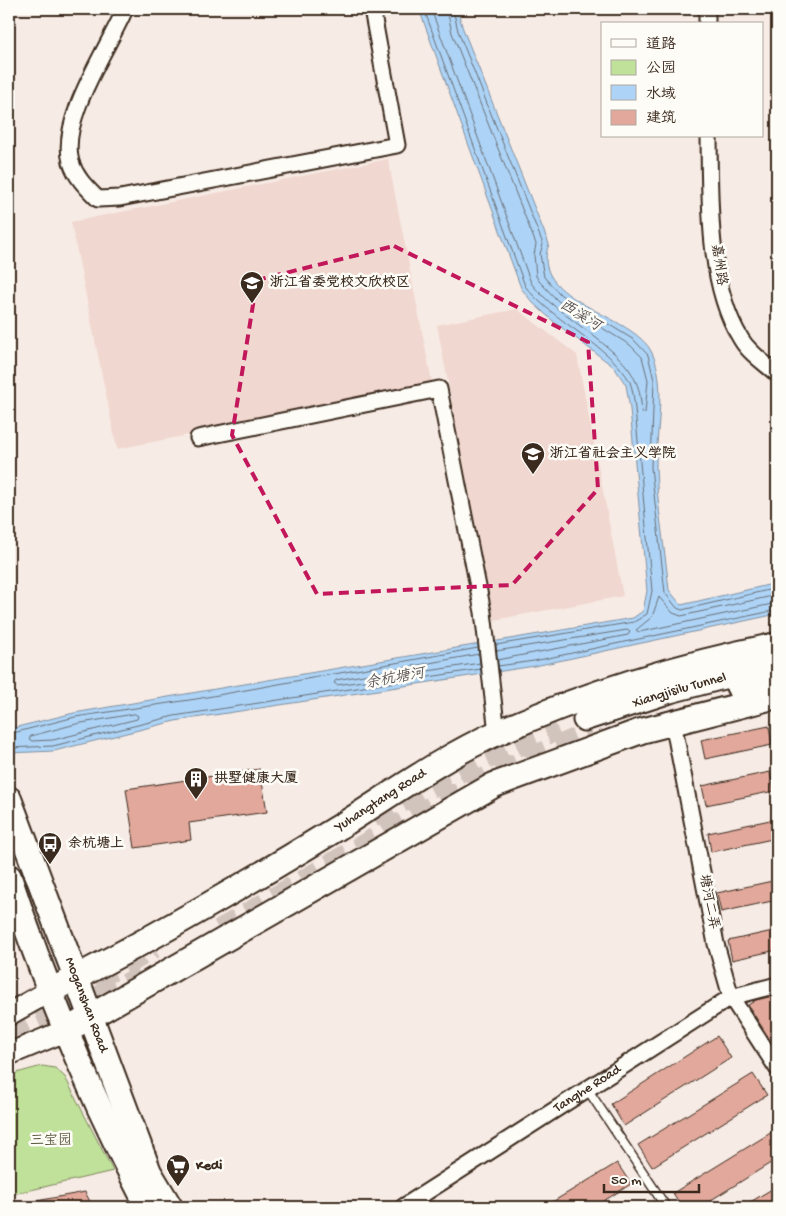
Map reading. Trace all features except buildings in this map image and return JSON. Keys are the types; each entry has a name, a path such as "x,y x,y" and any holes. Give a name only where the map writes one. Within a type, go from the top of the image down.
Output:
{"main road":[{"name":"Yuhangtang Road","path":"9,1014 207,908 442,762 497,733 607,690 681,668 777,645"},
{"name":"Xiangjisilu Tunnel","path":"777,664 670,692 588,726 752,684 777,680"},
{"path":"9,1054 67,1030 90,1018 494,785 586,750 673,722 777,696"},
{"name":"Moganshan Road","path":"9,799 149,1172 170,1207"},
{"name":"Moganshan Road","path":"9,877 18,916 48,992 67,1030 94,1100 148,1207"}],"street":[{"path":"125,9 78,104 71,130 71,161 80,182 98,199 120,198 397,145 372,9"},
{"path":"707,9 707,22"},
{"name":"嘉州路","path":"709,138 710,202 716,263 723,299 742,341 777,374"},
{"path":"198,438 439,389 486,632 497,733"},
{"name":"塘河二弄","path":"673,722 716,944 731,997 777,1068"},
{"name":"Tanghe Road","path":"403,1207 731,997 777,985"}],"lane":[{"path":"588,1090 666,1207"}],"highlighted area":[{"path":"394,246 588,342 598,489 512,585 317,594 232,435 257,280"}],"shaded area":[{"name":"浙江省委党校文欣校区","path":"388,159 433,387 117,449 71,222"},
{"name":"浙江省社会主义学院","path":"517,309 577,355 623,596 494,620 437,325"}],"green space":[{"name":"三宝园","path":"42,1066 55,1068 65,1077 113,1171 9,1195 9,1075"}],"water":[{"path":"419,9 457,9 463,29 549,244 546,264 553,280 567,293 642,339 652,353 659,379 660,408 656,466 659,512 669,590 681,605 777,583 777,614 535,666 175,721 54,751 9,753 9,729 74,713 633,618 643,611 647,591 630,409 626,385 614,367 553,321 532,302 521,288"}],"tunnel":[{"path":"373,817 480,762 558,730"},
{"path":"219,930 393,827 496,772 591,732"},
{"path":"94,978 123,967 154,948"},
{"path":"9,1035 124,985 141,975"}],"place":[{"name":"浙江省委党校文欣校区","path":"252,304"},
{"name":"浙江省社会主义学院","path":"533,475"},
{"name":"拱墅健康大厦","path":"196,800"},
{"name":"余杭塘上","path":"50,865"},
{"name":"Kedi","path":"178,1187"}],"water label":[{"name":"西溪河","path":"580,316"},
{"name":"余杭塘河","path":"395,679"}]}
